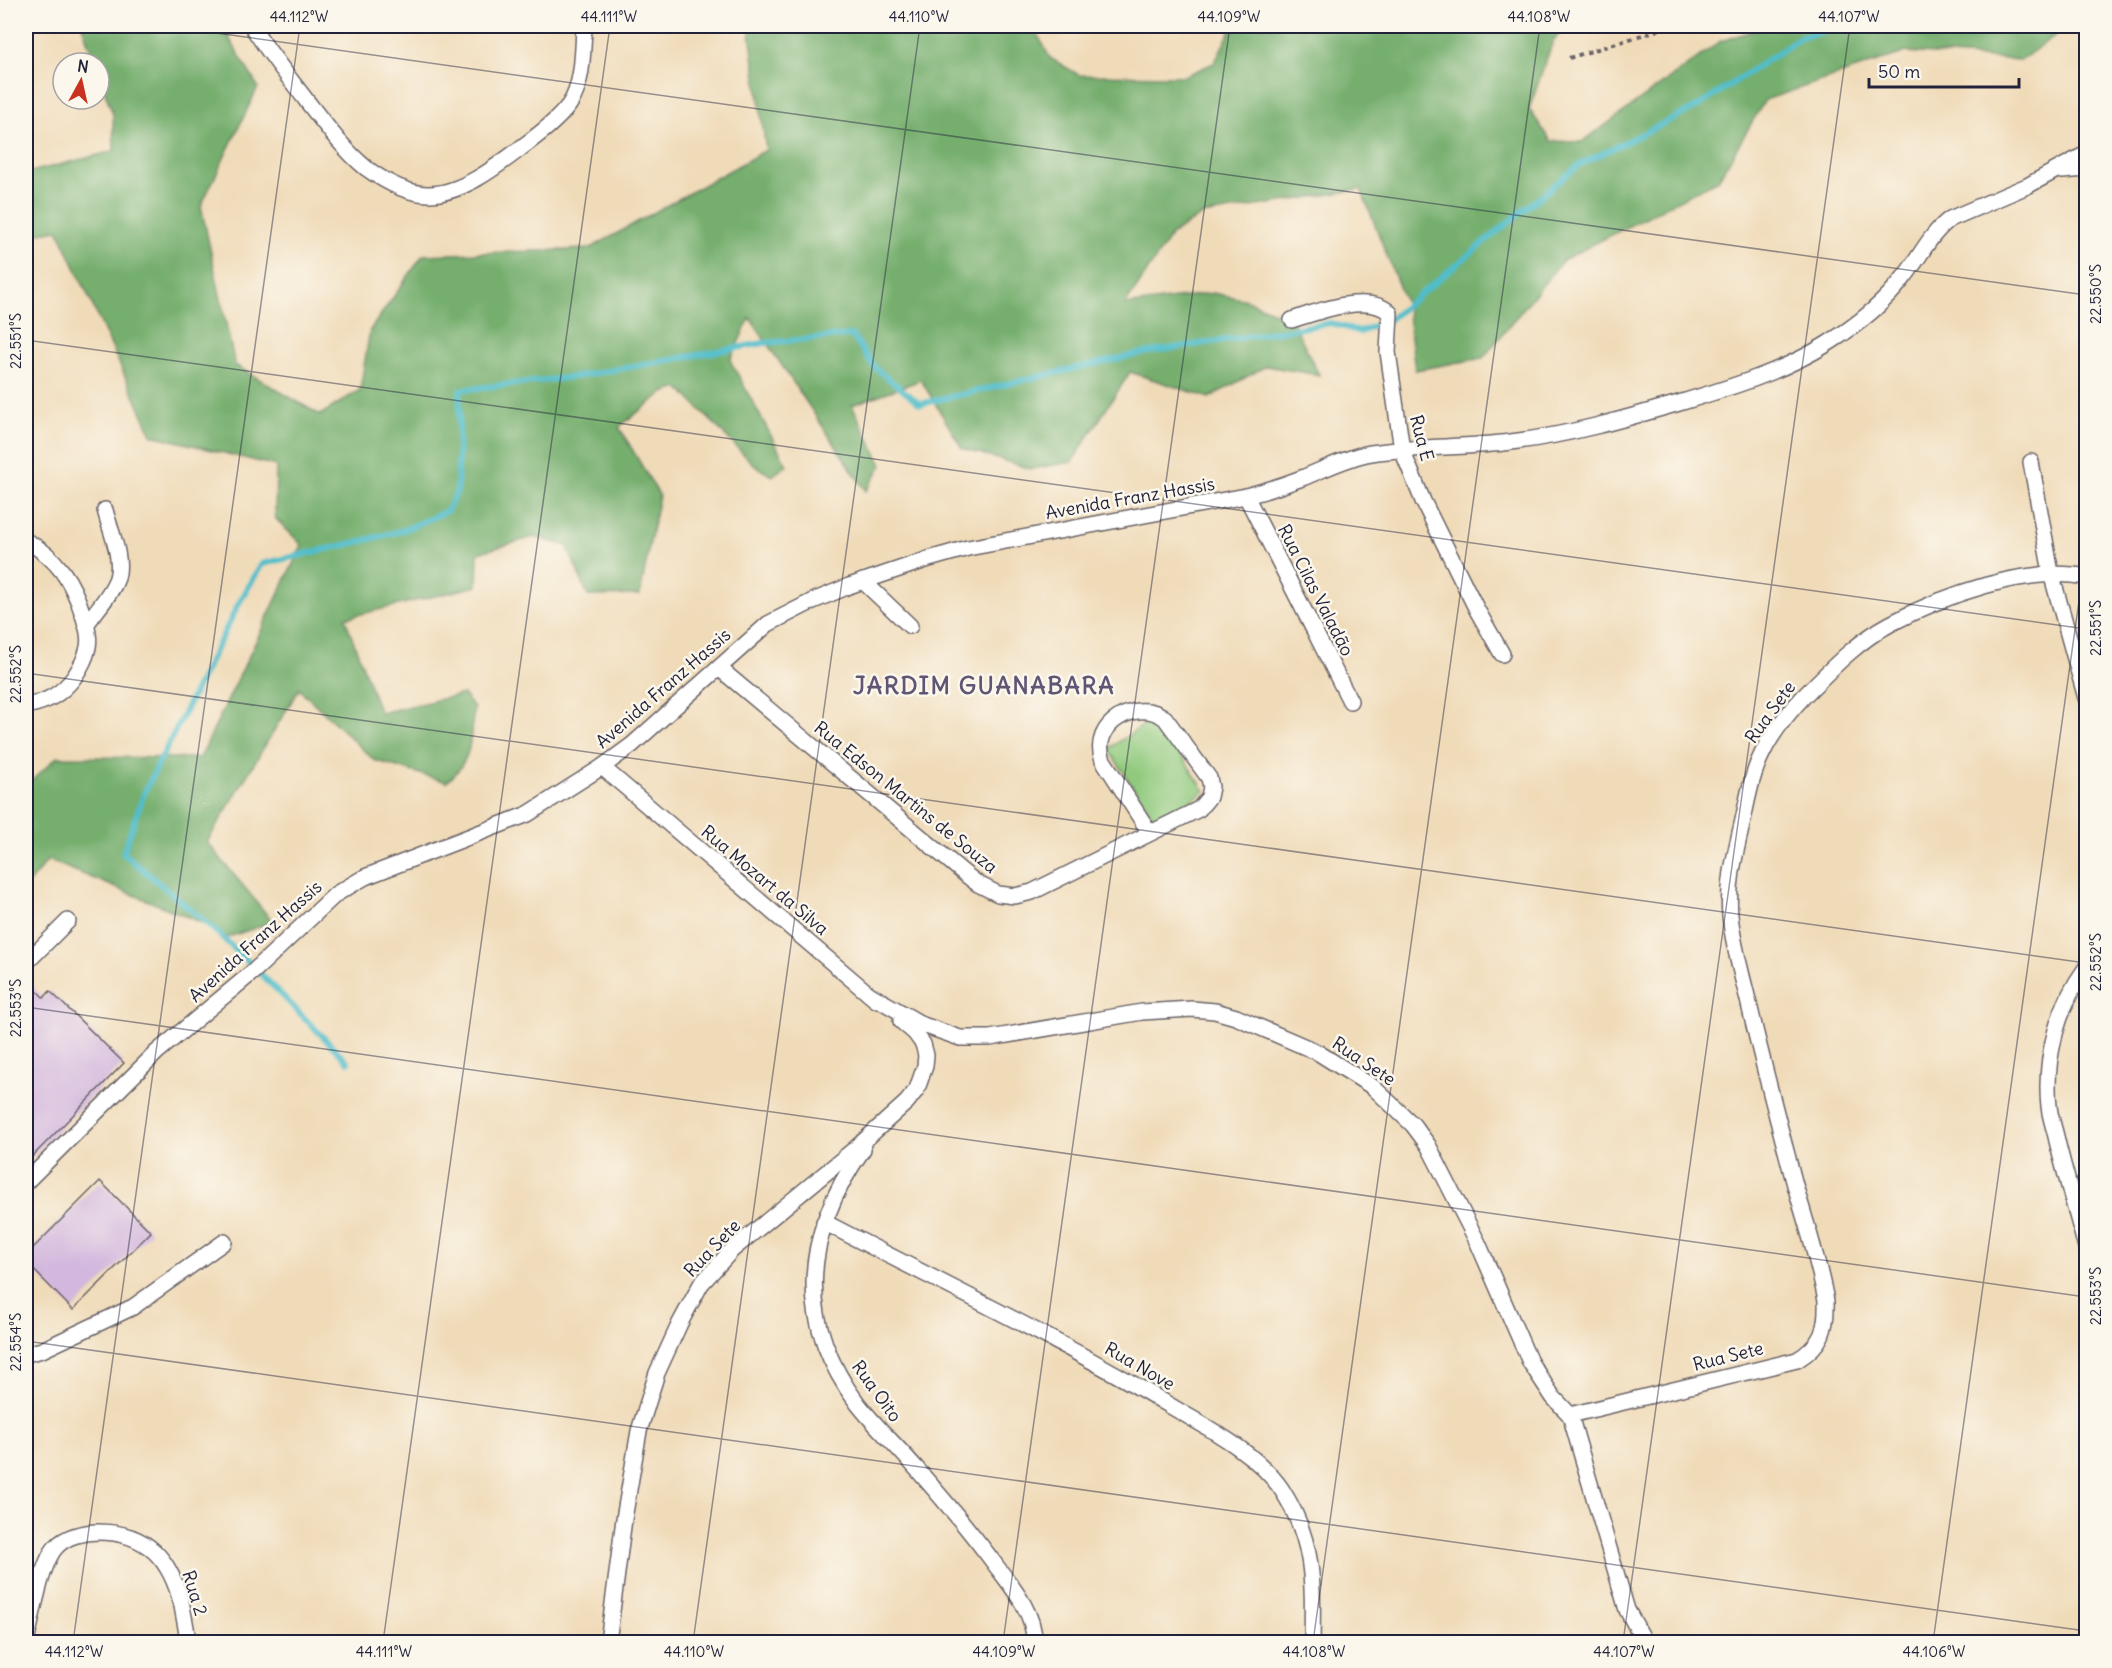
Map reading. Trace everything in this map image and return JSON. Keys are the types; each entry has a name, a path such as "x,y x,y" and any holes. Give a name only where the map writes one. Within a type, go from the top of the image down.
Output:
{"street":[{"path":"252,26 267,50 328,128 365,167 388,183 411,192 428,194 451,191 496,167 549,126 570,104 579,80 584,26"},
{"path":"2051,174 2086,154"},
{"path":"2051,174 2086,169"},
{"name":"Avenida Franz Hassis","path":"26,1182 157,1052 254,971 336,894 365,877 528,814 632,745 768,624 813,601 863,581 968,548 1246,496 1275,488 1350,458 1402,450 1486,445 1555,436 1716,392 1790,363 1826,345 1876,308 1904,278 1934,232 1950,219 2051,174"},
{"name":"Rua E","path":"1292,320 1336,306 1354,304 1386,309 1389,313 1388,343 1402,450 1427,511 1502,654"},
{"path":"2031,462 2051,573 2086,698"},
{"name":"Rua Cilas Valadão","path":"1246,496 1350,701"},
{"path":"86,625 117,577 117,557 105,510"},
{"path":"26,541 53,559 67,576 78,598 88,633 88,650 81,667 69,684 55,697 26,706"},
{"name":"Rua Sete","path":"869,994 922,1026 971,1039 990,1038 1142,1012 1192,1009 1215,1011 1236,1017 1290,1040 1347,1071 1373,1088 1396,1108 1428,1145 1478,1243 1530,1362 1553,1397 1570,1415 1797,1360 1808,1353 1821,1336 1826,1314 1823,1288 1770,1095 1730,915 1730,889 1734,858 1751,783 1762,752 1802,698 1839,661 1874,632 1946,599 2021,578 2051,573 2086,577"},
{"path":"863,581 910,626"},
{"name":"Rua Edson Martins de Souza","path":"719,668 978,884 998,894 1015,896 1032,892 1150,834 1199,809 1206,801 1210,787 1209,778 1165,718 1157,712 1141,709 1130,712 1111,723 1104,734 1101,752 1103,760 1150,834"},
{"name":"Rua Mozart da Silva","path":"602,767 903,1022"},
{"path":"26,963 68,921"},
{"path":"2086,968 2073,986 2058,1022 2049,1078 2049,1106 2067,1182 2086,1247"},
{"name":"Rua Sete","path":"608,1642 624,1519 639,1431 657,1373 680,1323 701,1284 732,1250 875,1132 907,1102 917,1089 926,1066 926,1055 923,1044 903,1022"},
{"name":"Rua Oito","path":"875,1132 838,1187 818,1243 813,1287 820,1329 833,1362 863,1411 915,1467 1007,1580 1032,1623 1034,1642"},
{"name":"Rua Nove","path":"824,1222 1112,1370 1227,1440 1256,1462 1280,1487 1296,1514 1307,1543 1312,1573 1312,1642"},
{"path":"26,1354 42,1350 134,1307 224,1242"},
{"path":"1570,1415 1627,1610 1645,1642"},
{"name":"Rua 2","path":"26,1642 43,1575 55,1548 72,1537 94,1532 125,1535 140,1540 153,1549 173,1578 179,1595 188,1642"}],"path":[{"path":"1569,58 1671,26"}],"green space":[{"path":"82,26 222,26 258,87 201,206 235,365 320,415 360,390 370,330 423,255 589,249 766,150 749,26 1033,26 1050,58 1079,75 1184,76 1214,63 1233,26 1567,26 1553,41 1529,109 1551,141 1582,142 1721,41 1767,26 2068,26 2021,60 1906,52 1765,100 1718,180 1563,260 1483,358 1415,370 1407,307 1361,189 1202,215 1172,234 1125,305 1213,293 1247,300 1292,320 1319,375 1266,366 1209,398 1130,372 1072,462 1031,469 962,448 921,380 852,405 882,465 866,491 750,318 730,360 787,465 772,476 755,466 679,388 663,393 619,427 659,495 640,595 588,596 567,546 534,537 478,553 477,586 345,618 380,713 463,694 474,708 469,749 462,766 447,782 374,760 299,689 207,842 273,922 226,938 210,926 48,860 26,886 26,786 57,757 200,758 302,545 275,518 276,466 152,435 58,230 26,235 26,173 114,151 111,51 91,51"},
{"path":"1156,717 1205,791 1157,823 1108,749"}],"building":[{"path":"26,980 44,998 50,991 124,1063 26,1163"},
{"path":"100,1181 151,1232 73,1310 26,1262 26,1255"}],"waterway":[{"path":"348,1062 210,926 123,853 145,791 239,603 262,564 404,530 447,511 457,491 460,390 574,377 764,343 852,335 875,368 920,404 1143,353 1331,323 1360,332 1390,319 1579,165 1697,107 1800,38 1841,26"}],"district":[{"name":"JARDIM GUANABARA","path":"984,685"}]}
